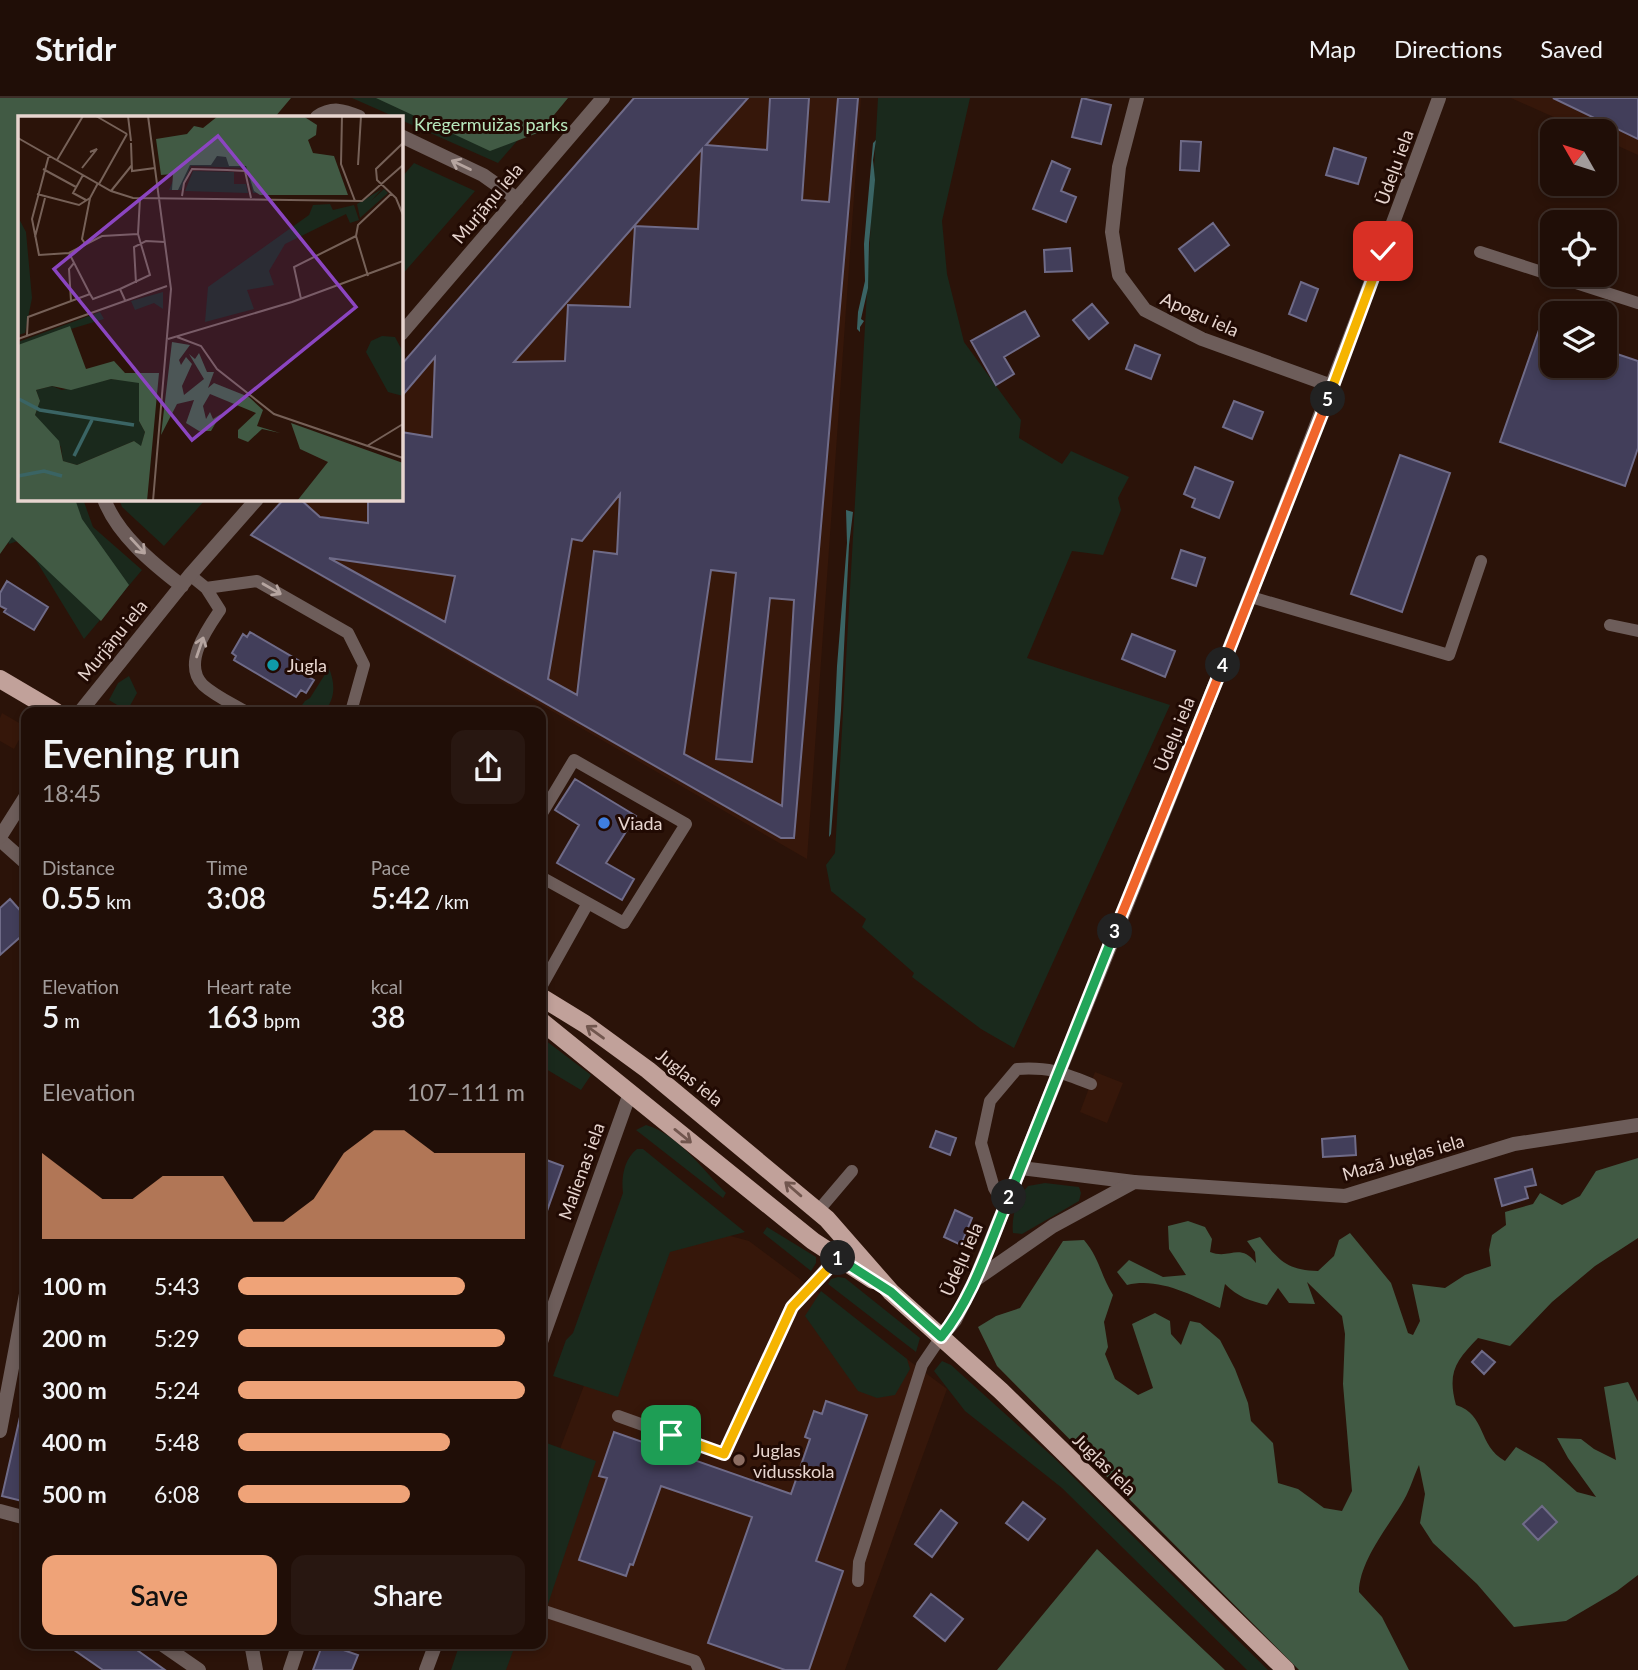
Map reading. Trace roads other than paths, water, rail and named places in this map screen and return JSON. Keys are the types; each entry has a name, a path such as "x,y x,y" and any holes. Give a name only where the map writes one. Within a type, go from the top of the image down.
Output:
{"main road":[{"path":"0,678 48,707"},
{"name":"Juglas iela","path":"546,1000 585,1024 648,1070 818,1211 891,1292 1001,1391 1286,1670"},
{"name":"Juglas iela","path":"546,1025 813,1241 891,1292"},
{"path":"630,1093 648,1070"}],"street":[{"name":"Murjāņu iela","path":"402,333 603,98"},
{"name":"Apogu iela","path":"1137,98 1119,167 1112,232 1119,275 1144,310 1202,340 1332,386"},
{"name":"Ūdeļu iela","path":"941,1337 955,1320 975,1280 1251,597 1439,98"},
{"path":"319,116 331,110 343,110 357,116"},
{"path":"402,136 483,175 517,199"},
{"path":"104,500 111,518 154,563 186,580"},
{"name":"Murjāņu iela","path":"84,707 186,580 256,500"},
{"path":"21,804 0,839 21,858"},
{"name":"Malienas iela","path":"546,1328 630,1093"},
{"name":"Mazā Juglas iela","path":"1021,1168 1133,1182 1346,1196 1514,1143 1638,1125"},
{"path":"975,1280 1053,1226 1133,1182"},
{"path":"0,1430 6,1374 21,1314"},
{"path":"0,1511 21,1517"},
{"path":"169,1649 199,1670"},
{"path":"252,1649 256,1670"},
{"path":"290,1670 297,1649"},
{"path":"426,1670 434,1649"}],"lane":[{"path":"1480,252 1638,303"},
{"path":"1251,597 1449,655 1481,561"},
{"path":"186,580 206,588 257,581 348,633 364,665 352,707"},
{"path":"206,588 220,610 197,649 197,677 204,687 238,707"},
{"path":"1609,625 1638,631"},
{"path":"546,808 574,760 686,824 624,923 546,880"},
{"path":"546,978 589,903"},
{"path":"1005,1206 994,1188 981,1143 990,1101 1017,1069 1041,1067 1091,1084"},
{"path":"818,1211 852,1171"},
{"path":"618,1416 724,1454 792,1307 836,1257"},
{"path":"858,1581 859,1562 922,1365 941,1337"},
{"path":"546,1612 695,1661 699,1670"}],"water":[{"path":"876,140 868,288 860,332 857,329 858,312 865,281 864,244 873,143"},
{"path":"846,510 853,512 841,710 829,837 837,666 847,543"}],"place":[{"name":"Jugla","path":"273,665"},
{"name":"Viada","path":"604,823"},
{"name":"Juglas vidusskola","path":"739,1460"}],"park label":[{"name":"Krēgermuižas parks","path":"491,124"}]}
